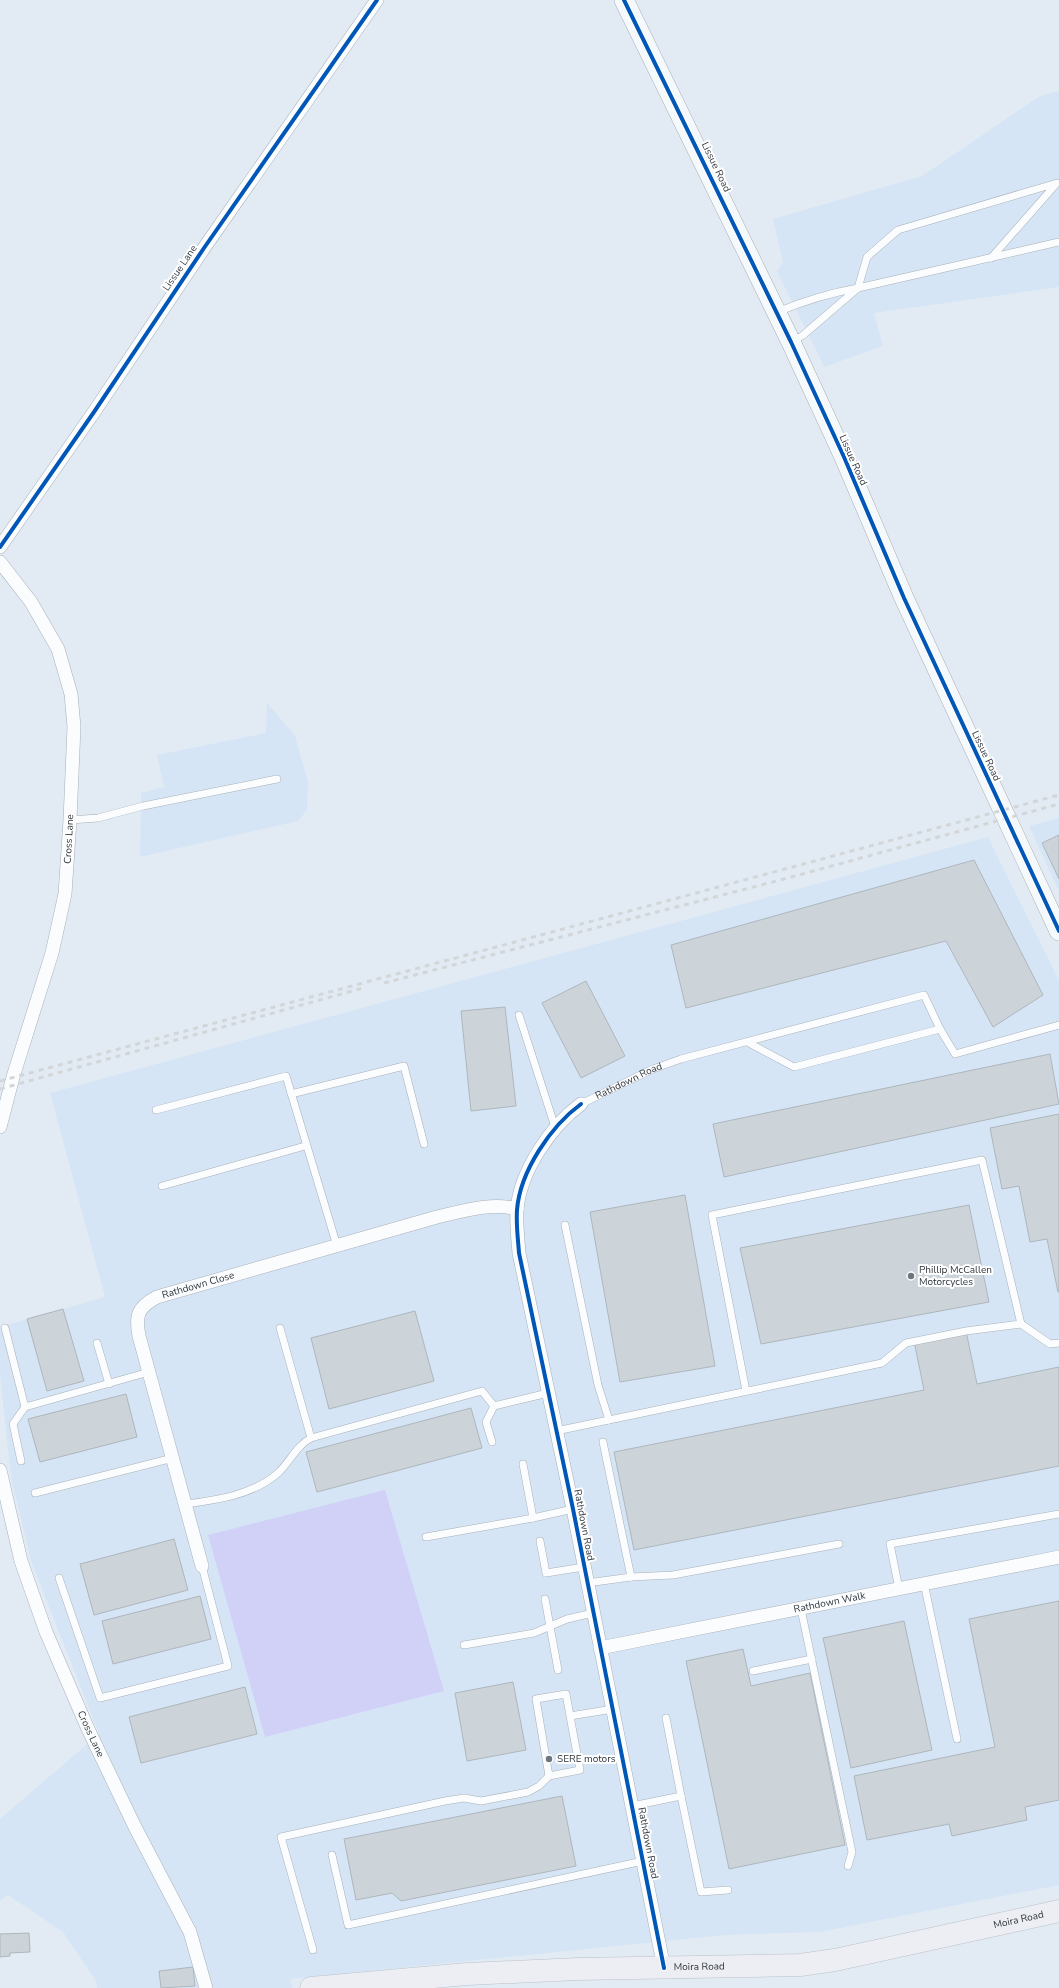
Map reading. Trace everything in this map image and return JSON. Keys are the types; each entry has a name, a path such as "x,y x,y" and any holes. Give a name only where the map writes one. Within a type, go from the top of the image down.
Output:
{"highway":[{"name":"Moira Road","path":"310,1988 466,1974 578,1969 800,1965 835,1960 1059,1911"}],"street":[{"name":"Lissue Lane","path":"0,547 89,419 204,248 377,0"},
{"name":"Lissue Road","path":"624,0 777,312 844,457 904,598 1059,931"},
{"name":"Cross Lane","path":"0,562 31,602 48,628 58,649 71,694 74,727 67,873 59,924 0,1128"},
{"name":"Rathdown Road","path":"581,1104 555,1127 538,1152 528,1172 517,1209 519,1254 573,1509 664,1968"},
{"name":"Rathdown Close","path":"202,1566 136,1323 138,1313 145,1303 157,1297 470,1210 508,1206 517,1209"},
{"name":"Cross Lane","path":"0,1470 21,1561 46,1632 88,1729 135,1826 190,1932 206,1988"},
{"name":"Rathdown Walk","path":"600,1648 1059,1557"}],"lane":[{"path":"991,258 1058,183"},
{"path":"791,342 802,336 858,288 867,257 898,230 1058,183"},
{"path":"777,312 807,299 832,292 858,288 931,270 1059,242"},
{"path":"70,820 98,818 143,806 277,779"},
{"name":"Rathdown Road","path":"581,1104 653,1069 712,1050 924,995 940,1029"},
{"path":"518,1015 555,1127"},
{"path":"747,1042 794,1067 940,1029 955,1054 1059,1025"},
{"path":"291,1094 404,1066 424,1144"},
{"path":"156,1110 286,1076 305,1146 337,1246"},
{"path":"162,1186 305,1146"},
{"path":"746,1392 712,1215 982,1160 1021,1324"},
{"path":"565,1226 598,1385 609,1420"},
{"path":"556,1431 882,1363 906,1343 966,1331 1021,1324 1050,1344 1059,1343"},
{"path":"5,1328 25,1407"},
{"path":"280,1328 311,1438"},
{"path":"97,1343 109,1384"},
{"path":"21,1461 13,1424 25,1407 149,1372"},
{"path":"186,1504 210,1501 245,1492 261,1485 279,1472 297,1448 311,1438 482,1391 494,1406"},
{"path":"492,1442 486,1422 494,1406 548,1393"},
{"path":"603,1442 631,1577"},
{"path":"35,1493 173,1458"},
{"path":"522,1464 532,1518"},
{"path":"426,1537 573,1509"},
{"path":"899,1589 890,1544 1059,1514"},
{"path":"540,1540 546,1573 584,1567"},
{"path":"587,1583 631,1577 673,1575 839,1544"},
{"path":"59,1578 100,1698 228,1666 202,1566"},
{"path":"924,1583 957,1739"},
{"path":"545,1599 558,1670"},
{"path":"801,1609 852,1852 848,1866"},
{"path":"464,1646 534,1632 567,1619 593,1614"},
{"path":"753,1671 812,1659"},
{"path":"313,1950 281,1837 445,1801 464,1798 481,1801 528,1792 539,1786 549,1776 580,1770 566,1694 536,1699 549,1776"},
{"path":"570,1716 613,1709"},
{"path":"666,1718 701,1892 728,1890"},
{"path":"632,1806 681,1796"},
{"path":"332,1855 348,1925 643,1861"}],"shaded area":[{"path":"1059,91 1059,287 874,313 883,346 824,367 777,271 783,263 773,219 922,176 1040,96"},
{"path":"267,703 295,736 308,782 307,810 298,821 140,857 141,793 164,787 157,755 266,733"},
{"path":"1059,818 1059,891 1029,826"},
{"path":"988,837 1059,981 1059,1885 820,1932 725,1935 290,1979 292,1988 97,1988 96,1981 63,1932 8,1895 0,1901 0,1819 99,1734 31,1561 11,1477 0,1375 0,1327 105,1297 50,1093"},
{"path":"385,1490 444,1691 265,1737 208,1535"}],"building":[{"path":"1059,835 1059,879 1042,843"},
{"path":"974,860 1043,995 993,1027 946,941 686,1008 671,945"},
{"path":"586,981 625,1056 581,1078 542,1003"},
{"path":"505,1007 516,1106 471,1111 461,1011"},
{"path":"1050,1054 1059,1104 724,1177 713,1124"},
{"path":"1059,1114 1058,1292 1047,1239 1030,1242 1019,1186 1002,1189 990,1128"},
{"path":"685,1195 715,1366 620,1382 590,1212"},
{"path":"969,1205 989,1302 761,1344 740,1248"},
{"path":"63,1309 84,1381 47,1391 27,1319"},
{"path":"415,1311 434,1381 329,1409 311,1338"},
{"path":"966,1331 977,1384 1059,1367 1059,1466 634,1550 614,1452 924,1390 914,1341"},
{"path":"126,1394 137,1437 40,1462 28,1419"},
{"path":"471,1408 482,1448 317,1492 306,1452"},
{"path":"174,1539 188,1590 94,1615 80,1564"},
{"path":"200,1596 211,1639 113,1664 102,1621"},
{"path":"1059,1601 1059,1800 1025,1807 1027,1820 952,1836 949,1824 867,1840 854,1776 995,1747 969,1619"},
{"path":"904,1621 932,1750 851,1768 823,1638"},
{"path":"743,1649 751,1686 810,1673 845,1845 729,1869 686,1661"},
{"path":"513,1682 526,1750 467,1761 455,1693"},
{"path":"245,1687 257,1734 141,1763 129,1717"},
{"path":"562,1796 576,1866 401,1901 392,1893 356,1900 344,1839"},
{"path":"29,1933 30,1952 10,1953 10,1956 0,1957 0,1934"},
{"path":"193,1967 195,1986 161,1988 159,1971"}],"railway":[{"path":"0,1081 1059,795"},
{"path":"384,983 784,879 1059,804"},
{"path":"0,1089 363,988"}],"cycle path":[{"path":"0,547 94,412 204,248 377,0"},
{"path":"624,0 791,342 844,457 904,598 1059,931"},
{"path":"581,1104 570,1113 548,1137 524,1180 519,1195 517,1210 519,1253 573,1509 664,1968"}],"place":[{"name":"Phillip McCallen Motorcycles","path":"911,1276"},
{"name":"SERE motors","path":"549,1759"}]}
